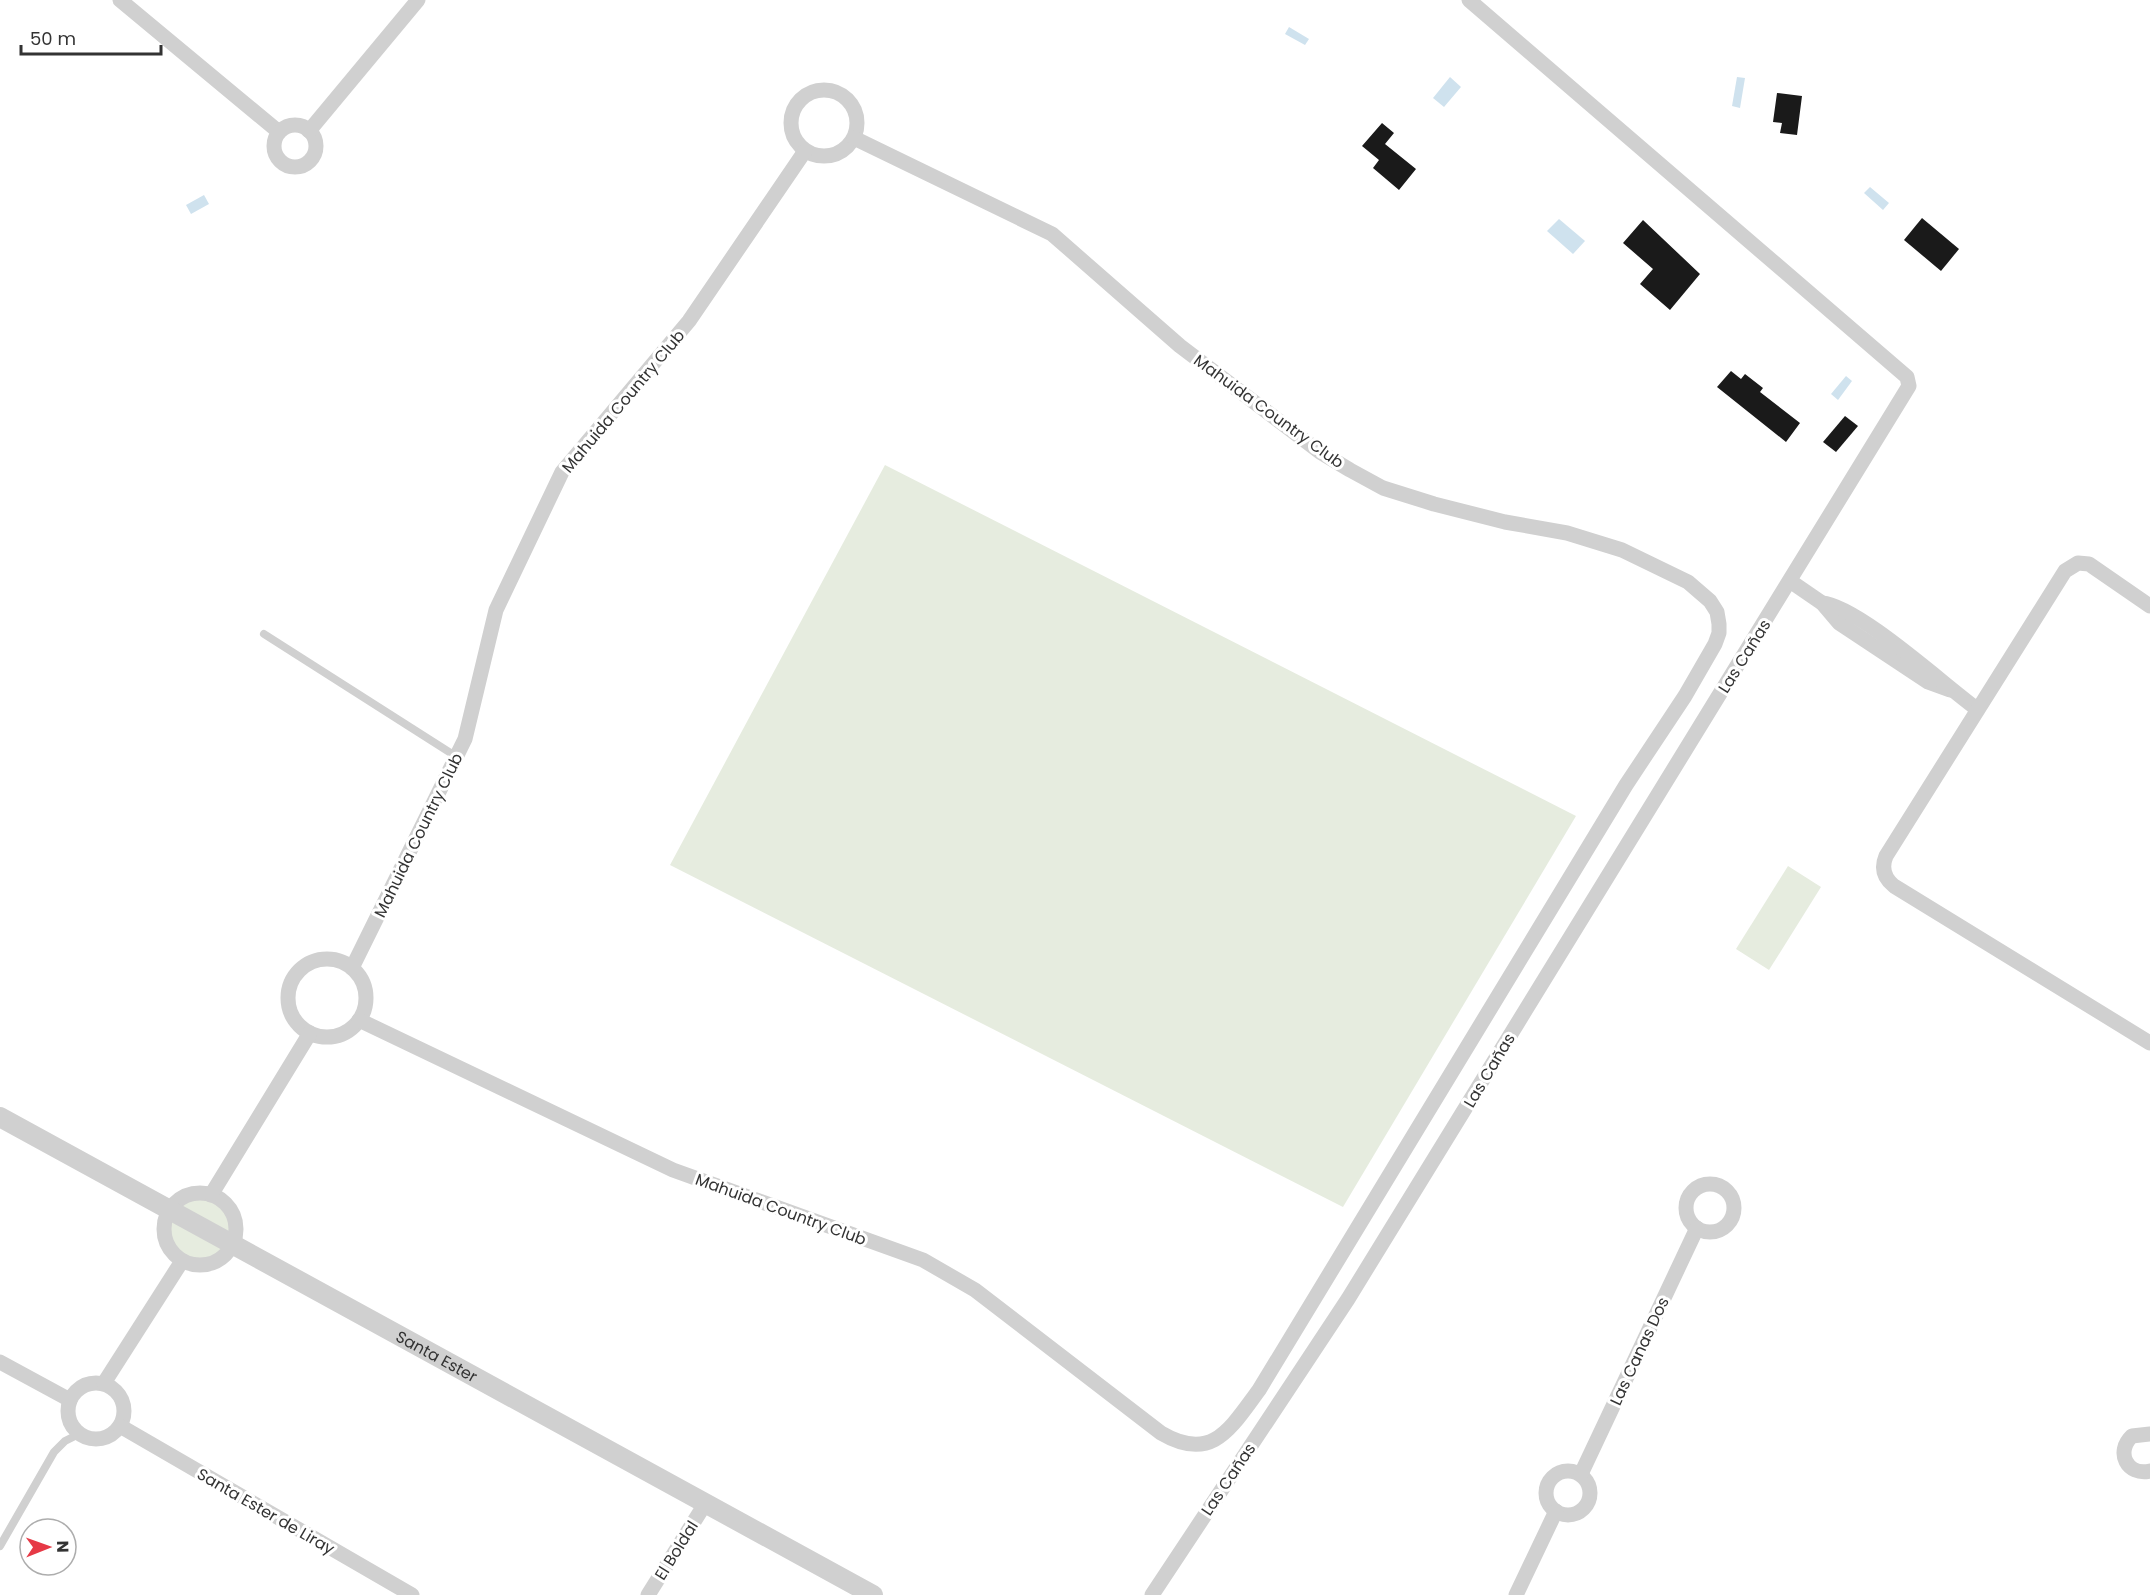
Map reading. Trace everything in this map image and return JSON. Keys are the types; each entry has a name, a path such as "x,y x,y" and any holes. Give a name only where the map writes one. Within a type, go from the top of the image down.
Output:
{"street":[{"path":"120,0 279,132"},
{"path":"309,131 418,0"},
{"name":"Las Cañas","path":"1152,1595 1348,1299 1909,386 1907,377 1469,0"},
{"path":"817,90 831,90 842,95 852,105 857,128 854,138 837,154 823,157 805,151 797,143 791,129 796,104 806,94 817,90"},
{"path":"290,126 309,131 315,143 315,150 309,162 296,167 283,163 275,152 274,145 279,132 290,126"},
{"name":"Mahuida Country Club","path":"359,1020 673,1170 923,1260 975,1290 1176,1442 1200,1446 1217,1438 1236,1421 1259,1390 1626,785 1685,696 1719,633 1717,612 1710,601 1688,582 1622,550 1567,533 1504,522 1383,488 1320,452 1180,346 1052,234 854,138"},
{"name":"Mahuida Country Club","path":"352,968 465,739 496,610 562,472 689,321 805,151"},
{"path":"2150,606 2089,564 2073,565 2065,571 1886,856 1883,867 1886,877 1894,886 2150,1043"},
{"path":"1790,581 1822,603 1839,623 1929,682 1950,690 1977,709"},
{"path":"318,960 341,962 352,968 364,987 366,998 359,1020 342,1034 320,1037 300,1026 289,1005 289,994 298,972 318,960"},
{"path":"211,1195 310,1033"},
{"name":"Santa Ester","path":"0,1117 873,1595"},
{"path":"200,1192 211,1195 230,1209 236,1233 233,1244 226,1254 205,1265 182,1261 166,1244 164,1220 169,1209 188,1195 200,1192"},
{"name":"Las Canas Dos","path":"1581,1474 1697,1228"},
{"path":"104,1383 182,1261"},
{"path":"0,1362 70,1400"},
{"path":"96,1382 104,1383 112,1387 123,1401 124,1418 114,1433 97,1440 79,1434 69,1418 70,1400 81,1387 96,1382"},
{"name":"Santa Ester de Liray","path":"120,1426 412,1595"},
{"path":"2150,1434 2132,1436 2123,1450 2126,1463 2130,1468 2143,1472 2150,1471"},
{"path":"1568,1470 1581,1474 1590,1487 1589,1502 1578,1513 1571,1515 1556,1511 1547,1500 1547,1486 1550,1480 1568,1470"},
{"name":"El Boldal","path":"648,1595 705,1504"},
{"path":"1516,1595 1556,1511"}],"lane":[{"path":"264,634 457,757"},
{"path":"0,1546 54,1452 64,1441 79,1434"}],"shaded area":[{"path":"885,465 1576,816 1343,1207 670,865"},
{"path":"1788,866 1821,887 1769,970 1736,949"},
{"path":"200,1199 217,1204 225,1212 230,1229 225,1246 217,1254 200,1259 183,1254 175,1246 170,1229 175,1212 183,1204"}],"water":[{"path":"1289,27 1309,39 1305,45 1285,34"},
{"path":"1450,77 1461,87 1444,107 1433,98"},
{"path":"1737,77 1745,78 1740,108 1732,106"},
{"path":"1870,187 1889,203 1883,210 1864,193"},
{"path":"204,195 209,204 191,214 186,205"},
{"path":"1559,219 1585,241 1573,254 1547,231"},
{"path":"1846,376 1852,381 1838,400 1831,394"}],"building":[{"path":"1777,93 1802,96 1797,135 1780,133 1782,123 1773,122"},
{"path":"1382,123 1394,133 1385,144 1416,169 1399,190 1373,168 1379,160 1362,146"},
{"path":"1922,218 1959,249 1941,271 1904,240"},
{"path":"1643,220 1700,274 1670,310 1640,284 1653,269 1623,243"},
{"path":"1731,371 1741,379 1745,374 1763,388 1760,392 1800,423 1786,442 1717,387"},
{"path":"1845,416 1858,426 1836,452 1823,442"}]}
